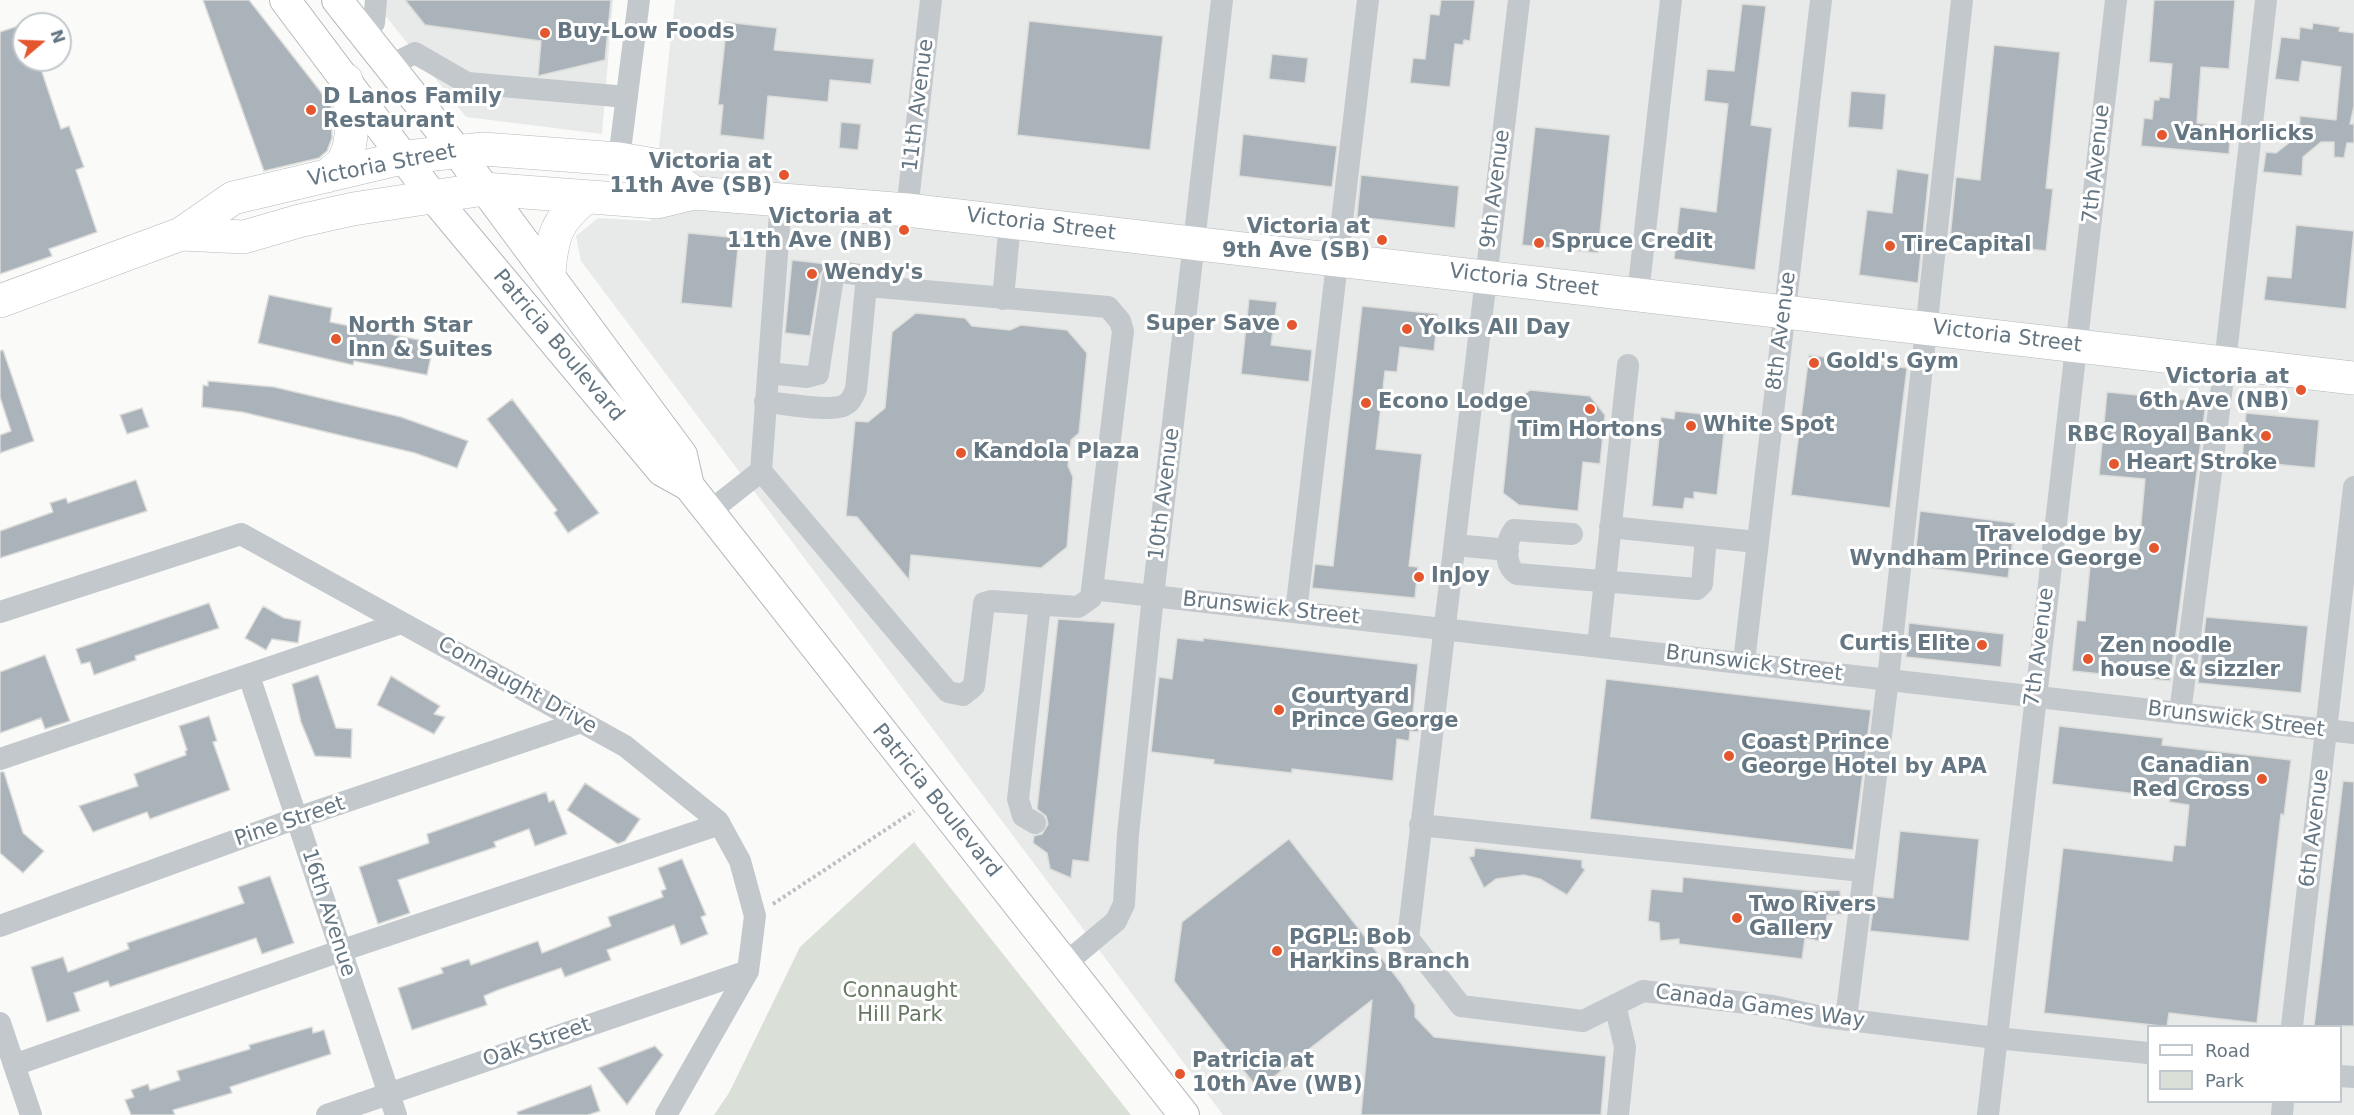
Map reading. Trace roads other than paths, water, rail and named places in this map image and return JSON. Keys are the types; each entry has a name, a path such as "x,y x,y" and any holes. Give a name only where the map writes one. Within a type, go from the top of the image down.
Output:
{"highway":[{"path":"327,176 344,161 350,140 352,112 346,80"},
{"name":"Victoria Street","path":"0,301 181,234 233,198 406,157 456,150 539,152 619,159 655,165 694,193"},
{"name":"Victoria Street","path":"181,234 244,237 353,209 484,189 657,202 694,193 907,210 2354,378"},
{"path":"549,273 552,240 566,214 586,197"}],"main road":[{"name":"Patricia Boulevard","path":"285,0 406,157 434,198 662,471 689,486"},
{"name":"Patricia Boulevard","path":"337,0 456,150 682,455 689,486 709,513 1184,1115"}],"street":[{"path":"363,33 374,23 376,0"},
{"path":"619,159 639,0"},
{"name":"11th Avenue","path":"907,210 931,0"},
{"name":"10th Avenue","path":"1066,963 1116,921 1124,904 1128,834 1153,596 1222,0"},
{"path":"1296,612 1368,0"},
{"name":"9th Avenue","path":"1445,629 1519,0"},
{"path":"1638,294 1671,0"},
{"name":"8th Avenue","path":"1743,662 1821,0"},
{"path":"1846,1019 1862,871 1888,679 1924,328 1962,0"},
{"name":"7th Avenue","path":"1988,1115 2034,697 2116,0"},
{"path":"2180,713 2225,363 2266,0"},
{"path":"389,66 415,53 467,83 627,97"},
{"path":"781,200 761,471 948,692 963,695 974,686 984,603 991,601 1078,606 1091,598 1123,331 1120,321 1108,307 868,286"},
{"path":"1003,299 1010,222"},
{"path":"765,402 833,408 845,405 852,399 856,390 868,286 867,276 841,272 833,278 818,374 807,377 768,373"},
{"path":"1598,646 1628,365"},
{"path":"709,513 761,471"},
{"name":"6th Avenue","path":"2292,1025 2354,487"},
{"path":"1610,527 1757,542"},
{"path":"1572,534 1514,530 1510,536 1508,550 1507,563 1510,570 1517,574 1697,589 1702,584 1706,537"},
{"name":"Connaught Drive","path":"0,612 241,534 625,746 720,824 740,861 754,916 748,971 666,1115"},
{"path":"1455,545 1508,550"},
{"name":"Brunswick Street","path":"1092,589 2354,733"},
{"path":"1035,823 1023,816 1018,799 1040,604"},
{"path":"0,759 249,676 401,622"},
{"name":"Canada Games Way","path":"1445,629 1408,938 1461,1006 1583,1021 1643,991 1773,1006 1846,1019 1996,1038 2147,1053"},
{"name":"16th Avenue","path":"249,676 392,1104"},
{"name":"Pine Street","path":"0,926 297,818 581,722"},
{"path":"14,1065 340,951 720,824"},
{"path":"1420,825 1862,871"},
{"name":"Oak Street","path":"327,1115 392,1104 748,971"},
{"path":"1616,1005 1625,1047 1618,1115"},
{"path":"0,1023 32,1115"}],"place":[{"name":"Buy-Low Foods","path":"545,33"},
{"name":"D Lanos Family Restaurant","path":"311,110"},
{"name":"VanHorlicks","path":"2162,135"},
{"name":"Victoria at 11th Ave (SB)","path":"784,175"},
{"name":"Victoria at 11th Ave (NB)","path":"904,230"},
{"name":"Victoria at 9th Ave (SB)","path":"1382,240"},
{"name":"Spruce Credit","path":"1539,243"},
{"name":"TireCapital","path":"1890,246"},
{"name":"Wendy's","path":"812,274"},
{"name":"Super Save","path":"1292,325"},
{"name":"Yolks All Day","path":"1407,329"},
{"name":"North Star Inn & Suites","path":"336,339"},
{"name":"Gold's Gym","path":"1814,363"},
{"name":"Victoria at 6th Ave (NB)","path":"2301,390"},
{"name":"Econo Lodge","path":"1366,403"},
{"name":"Tim Hortons","path":"1590,409"},
{"name":"White Spot","path":"1691,426"},
{"name":"RBC Royal Bank","path":"2266,436"},
{"name":"Kandola Plaza","path":"961,453"},
{"name":"Heart Stroke","path":"2114,464"},
{"name":"Travelodge by Wyndham Prince George","path":"2154,548"},
{"name":"InJoy","path":"1419,577"},
{"name":"Curtis Elite","path":"1982,645"},
{"name":"Zen noodle house & sizzler","path":"2088,659"},
{"name":"Courtyard Prince George","path":"1279,710"},
{"name":"Coast Prince George Hotel by APA","path":"1729,756"},
{"name":"Canadian Red Cross","path":"2262,779"},
{"name":"Two Rivers Gallery","path":"1737,918"},
{"name":"PGPL: Bob Harkins Branch","path":"1277,951"},
{"name":"Patricia at 10th Ave (WB)","path":"1180,1074"}],"park label":[{"name":"Connaught Hill Park","path":"900,1004"}]}
